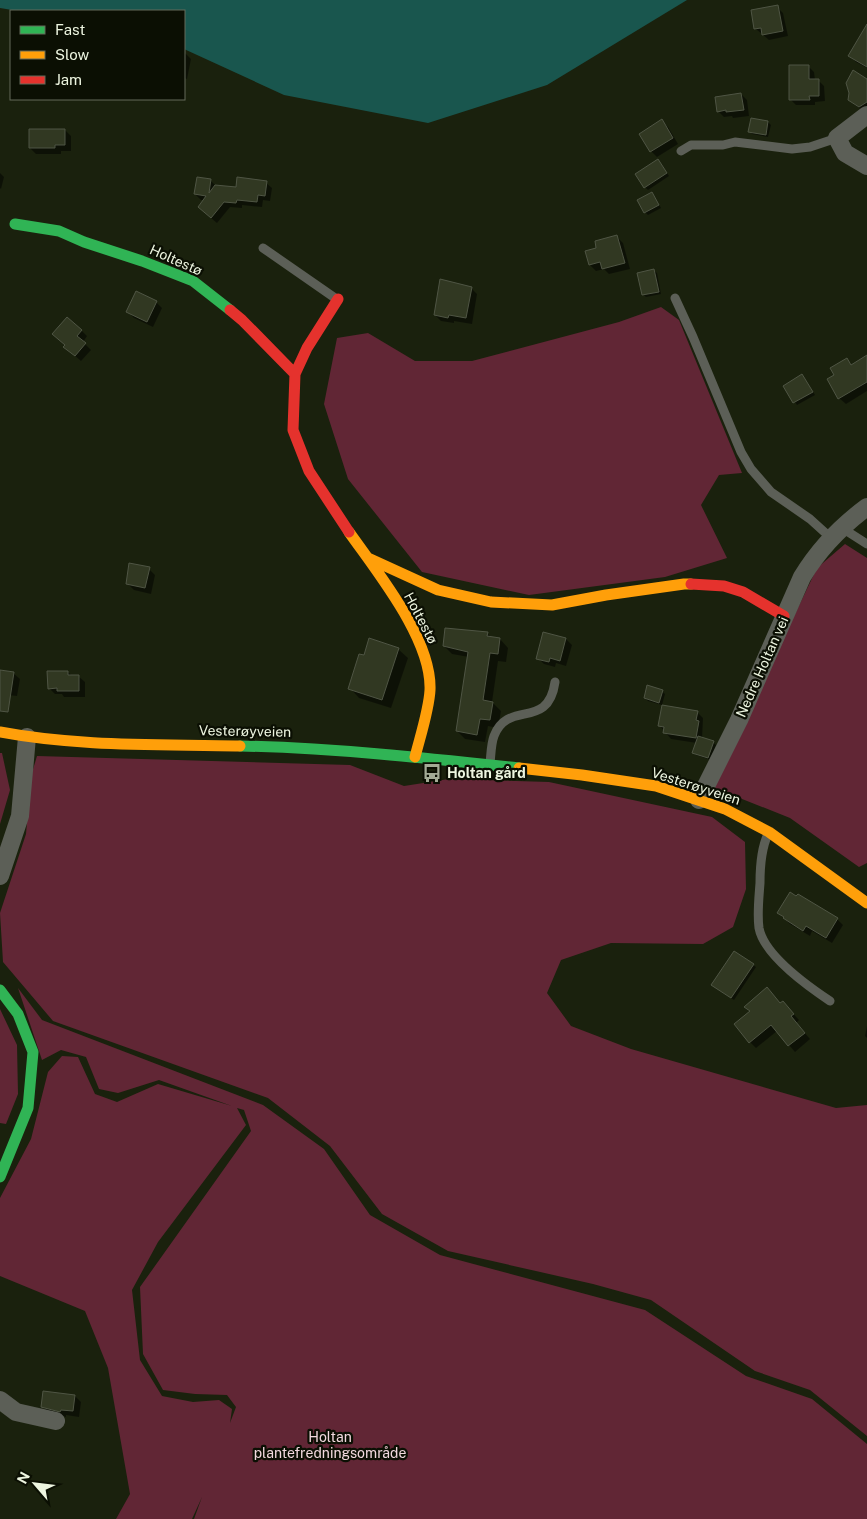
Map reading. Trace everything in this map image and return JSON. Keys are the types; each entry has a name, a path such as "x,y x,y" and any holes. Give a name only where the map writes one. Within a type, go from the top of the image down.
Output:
{"street":[{"path":"867,115 837,138 846,153 867,166"},
{"name":"Holtestø","path":"15,224 59,231 193,281 242,320 295,374"},
{"name":"Holtestø","path":"338,299 307,348 295,374 293,430 309,471 400,608 420,646 426,662 430,680 430,692 415,757"},
{"name":"Nedre Holtan vei","path":"699,800 739,720 802,577 815,556 836,533 867,507"},
{"name":"Holtestø","path":"367,558 438,590 491,602 552,605 684,584 724,586 743,592 784,616"},
{"name":"Vesterøyveien","path":"0,732 26,738 86,743 290,746 582,775 656,786 725,808 769,832 867,902"},
{"path":"0,876 20,816 26,738"},
{"path":"0,990 18,1014 34,1052 28,1108 0,1177"},
{"path":"0,1400 16,1412 56,1420"}],"lane":[{"path":"681,151 690,145 723,145 735,142 792,149 810,147 837,138"},
{"path":"262,248 338,299"},
{"path":"675,298 750,469 771,492 810,519 836,533 867,544"},
{"path":"489,766 493,737 498,728 506,720 514,716 543,708 553,695 555,682"},
{"path":"769,832 762,850 760,874 759,928 762,939 800,980 830,1001"}],"green space":[{"path":"661,307 679,320 742,473 719,475 701,505 727,558 665,577 529,595 422,572 348,479 324,404 337,338 368,333 415,361 472,361 619,322"},
{"path":"845,544 867,558 867,863 859,867 790,818 712,787 817,568"},
{"path":"0,753 2,753 10,790 0,824"},
{"path":"37,756 350,765 404,786 449,779 549,782 712,817 745,842 746,889 733,927 703,944 611,943 561,960 547,993 571,1026 631,1049 836,1108 867,1105 867,1436 810,1390 755,1371 651,1300 593,1284 448,1251 382,1214 330,1146 268,1098 53,1021 3,962 0,913 26,834 31,776"},
{"name":"Holtan plantefredningsområde","path":"18,988 42,1020 263,1105 324,1149 370,1215 440,1255 645,1310 746,1376 812,1399 867,1444 867,1519 194,1519 202,1497 192,1519 116,1519 130,1494 108,1368 85,1311 0,1276 0,1198 31,1139 48,1072 62,1056 78,1057 95,1094 117,1102 158,1084 232,1106 159,1080 118,1093 99,1089 86,1057 61,1050 42,1060","holes":["237,1108 244,1110 251,1131 140,1287 143,1354 163,1390 227,1395 236,1407 230,1423 232,1409 219,1400 193,1402 162,1396 140,1360 132,1290 158,1242 246,1125"]},
{"path":"0,1009 17,1045 18,1094 6,1124 0,1123"}],"water":[{"path":"0,0 687,0 547,85 428,123 284,95 185,49 185,10 12,10 0,8"}],"building":[{"path":"778,5 783,31 762,35 761,28 754,29 751,10"},
{"path":"867,24 867,67 848,56"},
{"path":"789,65 809,65 809,79 819,79 819,96 809,96 810,100 789,100"},
{"path":"853,70 867,79 867,102 859,107 848,100 849,93 846,83"},
{"path":"741,93 744,110 717,112 715,97"},
{"path":"751,118 768,121 766,135 748,132"},
{"path":"662,119 673,138 650,152 639,134"},
{"path":"29,129 65,129 65,145 55,145 55,148 29,148"},
{"path":"658,159 667,173 644,188 635,174"},
{"path":"197,177 211,179 209,193 215,185 236,187 237,177 267,181 265,196 258,195 257,202 237,200 236,203 224,202 211,218 198,207 206,196 194,194"},
{"path":"652,192 659,205 644,213 637,200"},
{"path":"617,235 625,263 602,269 600,262 589,265 585,251 596,248 595,241"},
{"path":"654,269 659,292 642,295 637,273"},
{"path":"440,279 472,287 466,318 449,315 448,318 434,315"},
{"path":"136,291 157,301 147,322 126,312"},
{"path":"67,317 82,330 77,336 86,343 75,356 63,347 65,345 52,334"},
{"path":"867,355 867,382 838,399 827,379 834,375 830,368 847,358 851,365"},
{"path":"802,374 813,392 793,403 783,386"},
{"path":"129,563 150,567 145,588 126,584"},
{"path":"445,628 488,632 487,636 500,638 498,654 490,653 483,700 493,702 490,720 480,719 477,735 456,731 468,652 443,646"},
{"path":"543,632 566,638 560,661 550,658 549,662 536,659"},
{"path":"369,638 399,648 382,700 348,689 359,654 364,655"},
{"path":"0,670 14,672 8,712 0,711"},
{"path":"47,671 68,671 68,675 79,675 79,691 57,691 57,688 48,689"},
{"path":"647,685 663,690 659,703 644,698"},
{"path":"662,705 698,711 696,720 699,721 696,738 663,733 664,727 658,726"},
{"path":"698,736 714,741 708,758 692,753"},
{"path":"790,892 796,896 798,894 838,918 826,938 806,926 803,931 777,913"},
{"path":"734,951 754,964 731,998 711,985"},
{"path":"767,987 780,1003 783,1001 794,1014 791,1016 805,1033 788,1046 771,1025 749,1043 734,1024 750,1011 744,1007"},
{"path":"43,1391 75,1395 73,1411 61,1410 60,1412 41,1407"}],"traffic: fast":[{"path":"15,224 59,231 84,242 142,261 193,281 230,310"},
{"path":"240,746 345,751 519,768"},
{"path":"0,990 18,1014 33,1052 28,1108 0,1177"}],"traffic: slow":[{"path":"349,532 401,607 422,649 428,670 430,690 426,715 415,757"},
{"path":"368,558 438,590 491,602 552,605 606,595 691,584"},
{"path":"0,732 30,737 90,742 240,746"},
{"path":"519,768 656,786 725,809 769,832 867,903"}],"traffic: jam":[{"path":"338,299 307,348 295,374 293,430 309,471 349,532"},
{"path":"230,310 295,374"},
{"path":"691,584 724,586 743,592 784,616"}],"place":[{"name":"Holtan gård","path":"432,773"}]}
